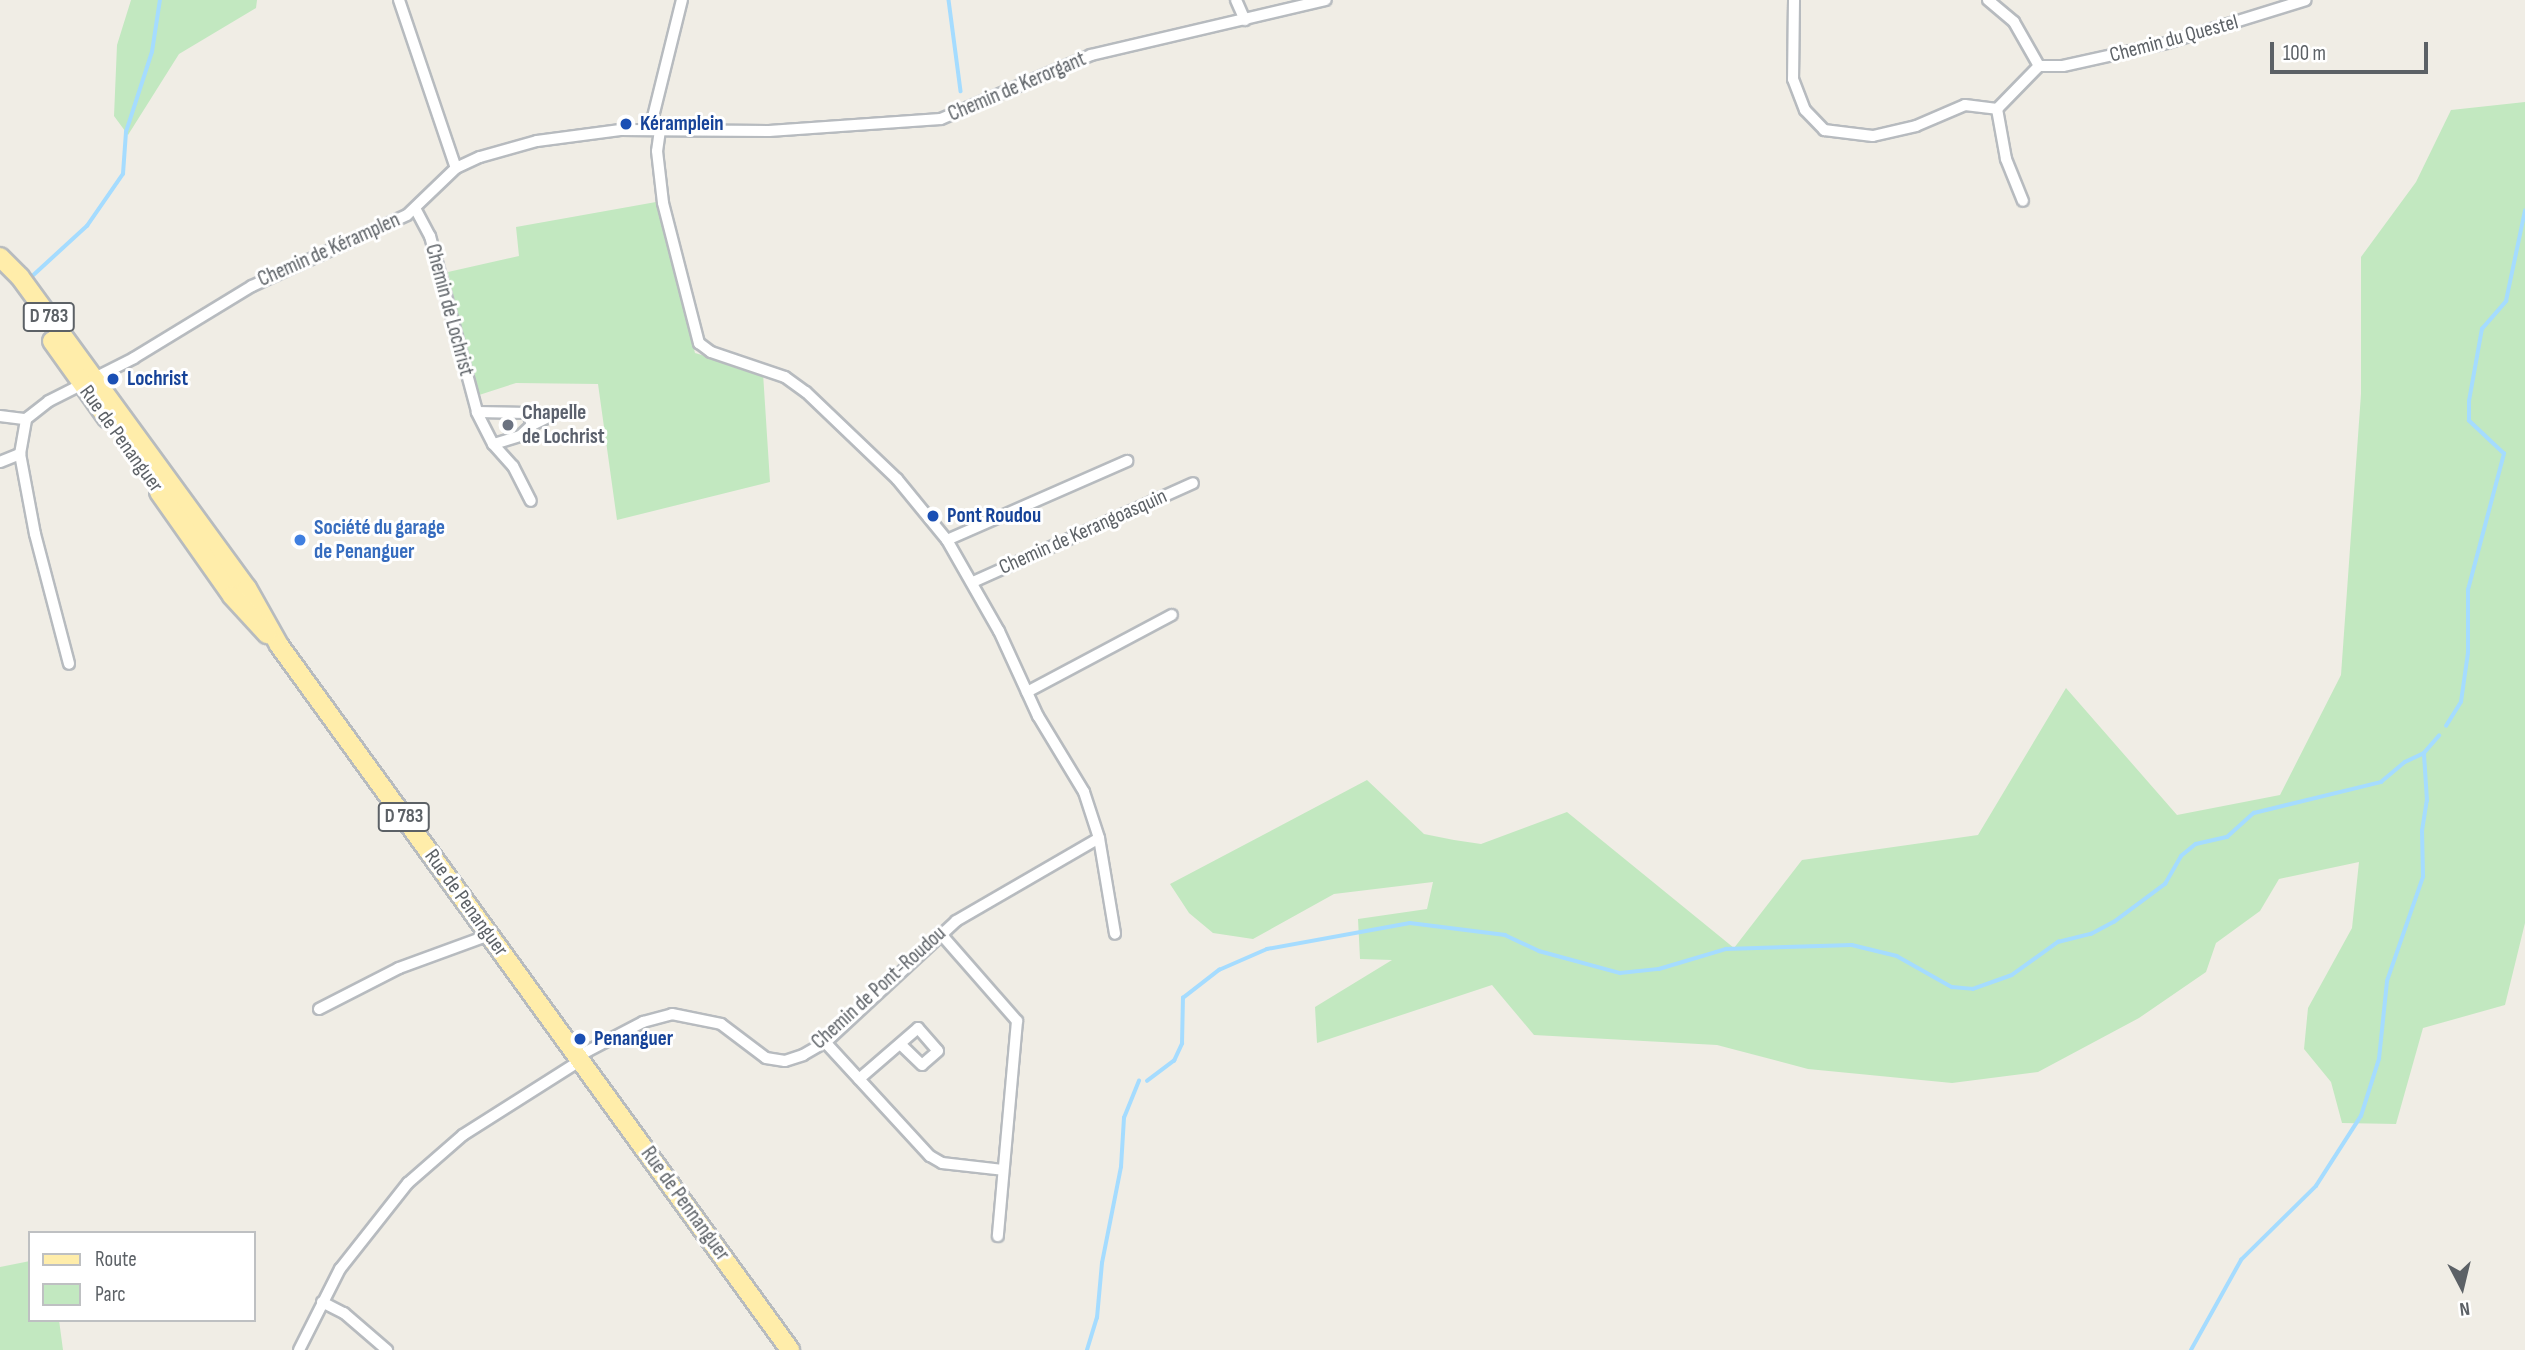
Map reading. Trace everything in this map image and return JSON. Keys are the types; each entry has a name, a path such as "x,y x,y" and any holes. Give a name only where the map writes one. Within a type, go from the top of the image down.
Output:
{"main road":[{"name":"Rue de Penanguer","path":"0,258 10,282 88,382 232,596 279,645 579,1059"},
{"name":"Rue de Pennanguer","path":"579,1059 790,1350"}],"street":[{"path":"399,0 456,168"},
{"path":"655,129 682,0"},
{"path":"1236,0 1244,20"},
{"name":"Chemin de Kerorgant","path":"655,129 755,132 941,119 1091,55 1326,0"},
{"path":"1794,0 1793,79 1805,110 1824,130 1873,136 1902,131 1965,105 1997,109"},
{"path":"1988,0 2014,22 2039,66 1997,109"},
{"name":"Chemin du Questel","path":"2039,66 2063,66 2166,43 2306,0"},
{"path":"1997,109 2006,159 2023,201"},
{"name":"Chemin de Kéramplen","path":"26,419 252,286 416,210 456,168 537,141 655,129"},
{"name":"Chemin de Kerangoasquin","path":"655,129 663,203 699,343 711,352 785,377 806,391 897,479 947,540 973,582 1027,692 1084,792 1099,838 1115,933"},
{"name":"Chemin de Lochrist","path":"416,210 429,236 477,412 493,444 513,466 531,500"},
{"path":"477,412 528,413 532,425"},
{"path":"493,444 520,436 532,425 555,414"},
{"path":"0,416 26,419 20,454 35,534 69,664"},
{"path":"0,462 20,454"},
{"path":"947,540 1127,461"},
{"name":"Chemin de Kerangoasquin","path":"973,582 1193,483"},
{"path":"1027,692 1172,615"},
{"name":"Chemin de Pont-Roudou","path":"299,1350 340,1269 435,1156 579,1059 643,1022 672,1014 721,1024 766,1058 785,1061 825,1042 940,933 988,899 1099,838"},
{"path":"940,933 1017,1021 998,1236"},
{"path":"319,1009 399,968 489,935"},
{"path":"825,1042 930,1156 942,1163 1003,1170"},
{"path":"859,1079 900,1044"},
{"path":"322,1302 344,1313 387,1350"}],"green space":[{"path":"131,0 257,0 256,8 179,54 128,135 114,116 117,45"},
{"path":"2525,102 2525,923 2505,1005 2423,1028 2396,1124 2342,1123 2331,1082 2304,1049 2308,1008 2352,928 2359,862 2279,879 2260,911 2216,943 2206,972 2139,1018 2038,1072 1952,1083 1808,1069 1717,1045 1534,1035 1492,985 1317,1043 1315,1007 1392,960 1360,959 1358,919 1427,909 1433,882 1334,894 1253,939 1213,933 1189,913 1170,884 1367,780 1424,834 1454,840 1481,844 1567,812 1734,948 1802,860 1978,835 2066,688 2177,815 2280,795 2341,675 2361,394 2361,257 2416,182 2451,110"},
{"path":"656,202 695,353 763,373 770,482 617,520 598,384 516,383 476,396 448,272 519,256 516,227"},
{"path":"28,1261 28,1322 59,1322 63,1350 0,1350 0,1267"}],"waterway":[{"path":"28,280 87,226 123,174 126,132 152,52 160,0"},
{"path":"949,0 961,91"},
{"path":"2446,726 2461,702 2468,653 2468,590 2504,454 2469,421 2469,401 2482,329 2506,301 2525,211"},
{"path":"1147,1081 1174,1061 1182,1044 1183,998 1219,970 1267,949 1410,923 1505,935 1539,951 1620,973 1659,969 1726,949 1852,945 1897,956 1952,987 1973,989 2012,975 2058,942 2091,934 2114,922 2165,884 2181,856 2196,844 2227,837 2254,813 2381,782 2405,762 2424,753 2439,736"},
{"path":"2191,1350 2241,1260 2316,1186 2361,1116 2379,1059 2387,981 2423,877 2422,831 2427,801 2424,754"},
{"path":"1087,1350 1097,1318 1102,1263 1121,1167 1124,1118 1139,1081"}],"place":[{"name":"Kéramplein","path":"626,124"},
{"name":"Lochrist","path":"113,379"},
{"name":"Chapelle de Lochrist","path":"508,425"},
{"name":"Pont Roudou","path":"933,516"},
{"name":"Société du garage de Penanguer","path":"300,540"},
{"name":"Penanguer","path":"580,1039"}]}
